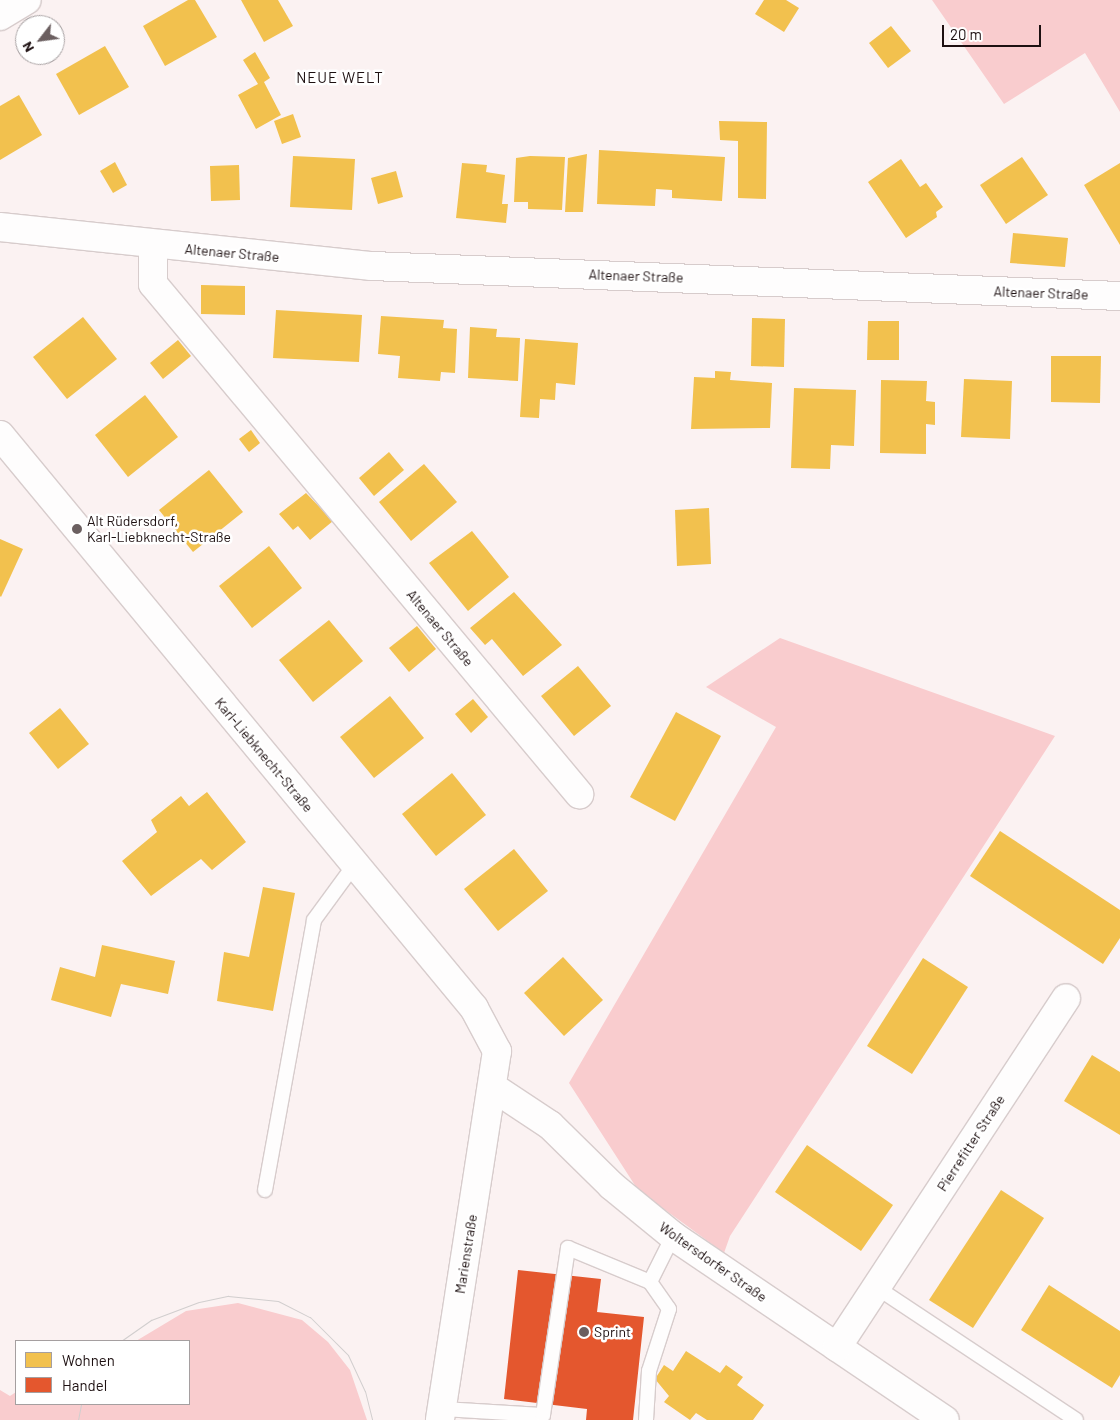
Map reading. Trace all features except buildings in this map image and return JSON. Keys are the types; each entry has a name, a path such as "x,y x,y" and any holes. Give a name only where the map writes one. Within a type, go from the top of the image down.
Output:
{"street":[{"path":"0,16 27,0"},
{"name":"Altenaer Straße","path":"0,227 153,246 372,266 1120,296"},
{"name":"Altenaer Straße","path":"153,246 153,284 579,794"},
{"name":"Karl-Liebknecht-Straße","path":"0,435 474,1008 497,1051 494,1088"},
{"name":"Pierrefitter Straße","path":"837,1347 1066,998"},
{"name":"Woltersdorfer Straße","path":"494,1088 550,1125 612,1186 673,1236 945,1420"},
{"name":"Marienstraße","path":"441,1414 494,1088"}],"lane":[{"path":"265,1190 314,920 355,864"},
{"path":"650,1282 673,1236"},
{"path":"441,1414 548,1417 568,1248 650,1282 669,1309 649,1371 646,1420"},
{"path":"876,1287 1076,1420"}],"shaded area":[{"path":"932,0 1120,0 1120,112 1085,53 1004,104"},
{"path":"780,638 1055,736 730,1236 724,1253 638,1190 569,1083 776,727 706,687"},
{"path":"238,1303 302,1320 328,1342 350,1370 367,1420 0,1420 0,1390 10,1396 15,1393 15,1405 190,1405 190,1340 138,1340 186,1311"}],"tram line":[{"path":"122,1340 151,1320 199,1302 228,1296 278,1301 310,1317 348,1355 365,1391 372,1420"},
{"path":"78,1420 81,1405"}],"place":[{"name":"Alt Rüdersdorf, Karl-Liebknecht-Straße","path":"77,529"},
{"name":"Sprint","path":"584,1332"}],"district":[{"name":"NEUE WELT","path":"340,78"}]}
